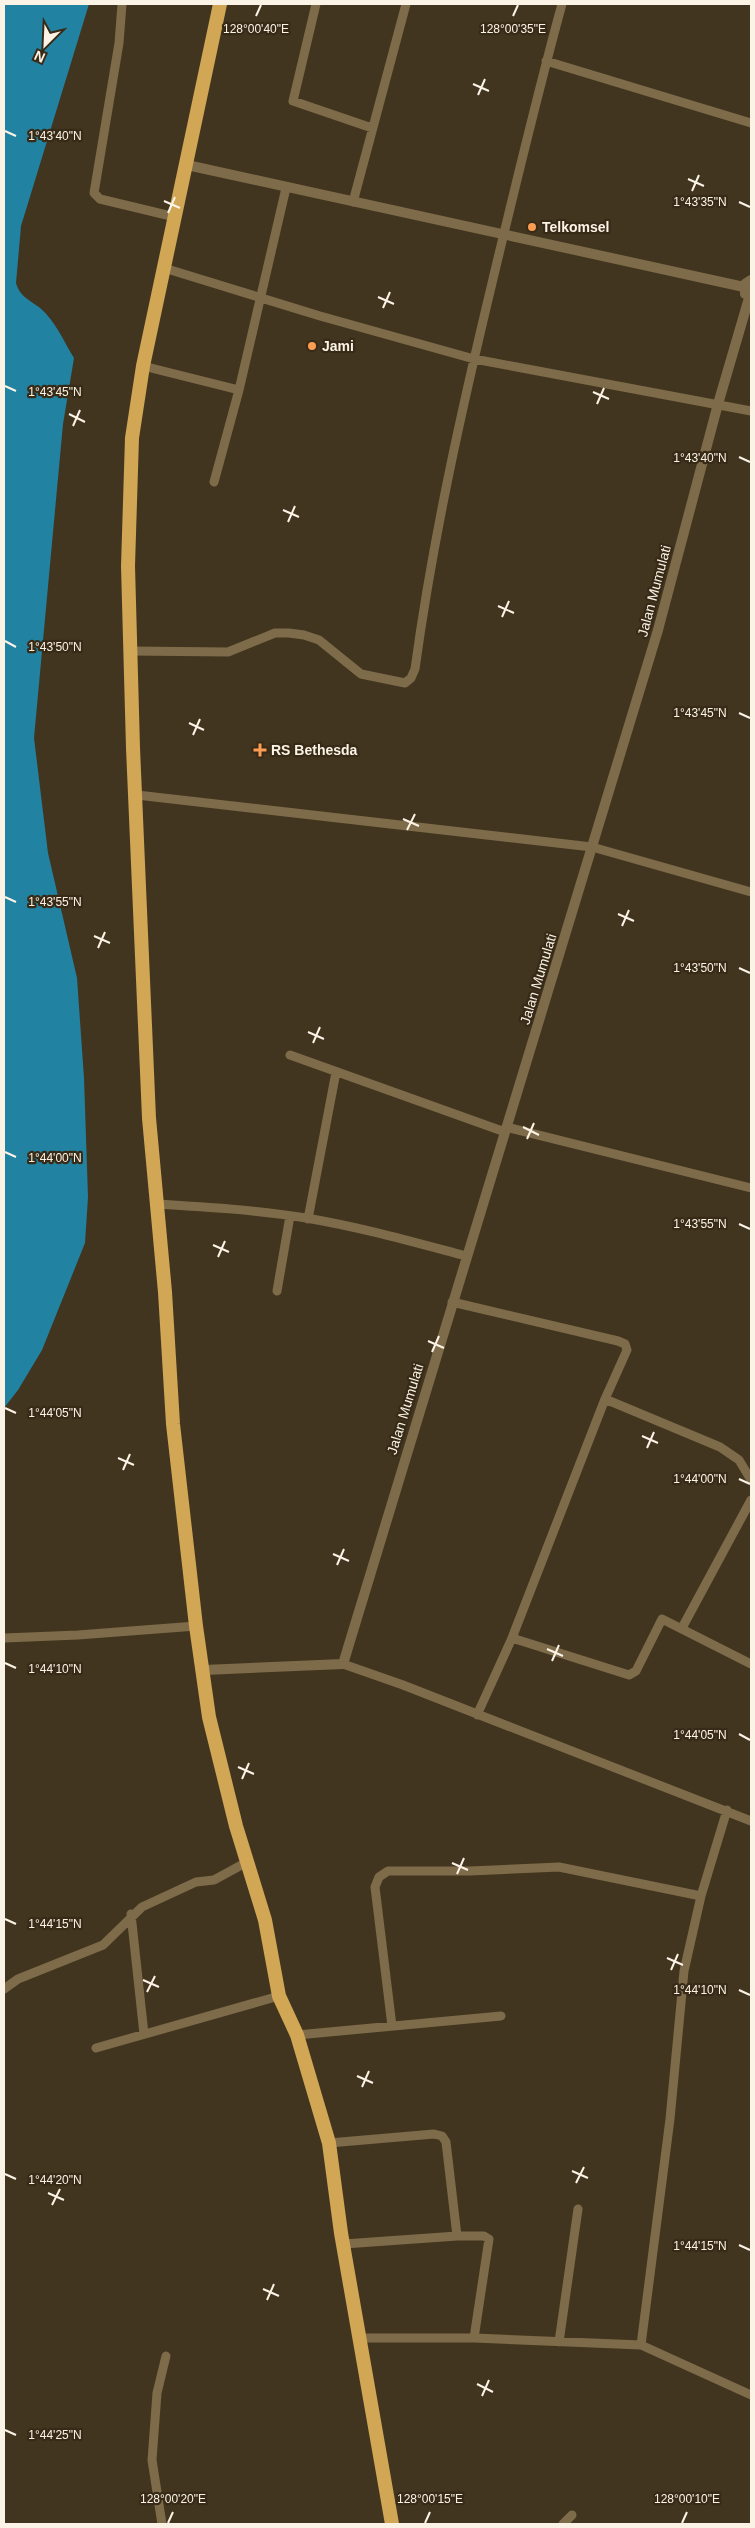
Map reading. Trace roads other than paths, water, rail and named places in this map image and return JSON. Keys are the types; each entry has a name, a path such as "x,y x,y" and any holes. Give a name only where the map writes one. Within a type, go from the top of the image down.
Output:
{"highway":[{"path":"220,4 143,366 132,438 128,566 130,651 149,1118 165,1292 173,1424 196,1626 204,1670 209,1717 247,1862 265,1920 280,1996 297,2035 329,2143 344,2244 392,2524"}],"street":[{"path":"122,4 117,60 94,193 100,199 175,217"},
{"path":"316,4 293,101 372,128"},
{"path":"353,202 406,4"},
{"path":"130,651 228,652 275,633 304,635 319,640 361,674 401,683 408,681 415,669 434,543 474,359 546,61 562,4"},
{"path":"546,61 751,123"},
{"path":"187,165 504,235 748,283"},
{"path":"214,482 239,390 286,188"},
{"path":"164,268 474,359 751,410"},
{"name":"Jalan Mumulati","path":"343,1664 658,630 718,404 750,298 744,292 748,283"},
{"path":"143,366 239,390"},
{"path":"136,795 592,848 751,892"},
{"path":"290,1055 506,1130 751,1188"},
{"path":"308,1218 336,1072"},
{"path":"157,1204 227,1208 308,1218 466,1256"},
{"path":"277,1291 290,1216"},
{"path":"452,1302 618,1341 625,1344 626,1353 605,1399 512,1638 478,1715"},
{"path":"605,1399 720,1447 740,1460 751,1480"},
{"path":"682,1628 751,1500"},
{"path":"512,1638 629,1675 636,1671 659,1622 667,1620 751,1664"},
{"path":"4,1638 78,1635 196,1626"},
{"path":"204,1670 343,1664 404,1685 751,1821"},
{"path":"642,2345 668,2138 684,1971 701,1896 727,1810"},
{"path":"4,1989 24,1976 103,1945 132,1914 149,1903 196,1882 214,1880 247,1862"},
{"path":"392,2026 376,1888 379,1877 388,1871 470,1871 559,1867 701,1896"},
{"path":"132,1914 144,2034"},
{"path":"96,2048 280,1996"},
{"path":"297,2035 501,2016"},
{"path":"329,2143 434,2134 442,2136 446,2142 457,2236"},
{"path":"559,2342 578,2209"},
{"path":"344,2244 457,2236 484,2236 489,2239 474,2338"},
{"path":"360,2338 474,2338 642,2345 751,2395"},
{"path":"162,2524 152,2460 157,2394 166,2356"},
{"path":"563,2524 572,2515"}],"water":[{"path":"4,4 89,4 21,226 16,283 23,295 40,308 50,319 74,358 63,424 34,738 48,853 77,978 84,1078 88,1197 85,1243 42,1350 18,1390 4,1408"}],"place":[{"name":"Telkomsel","path":"532,227"},
{"name":"Jami","path":"312,346"},
{"name":"RS Bethesda","path":"260,750"}]}
